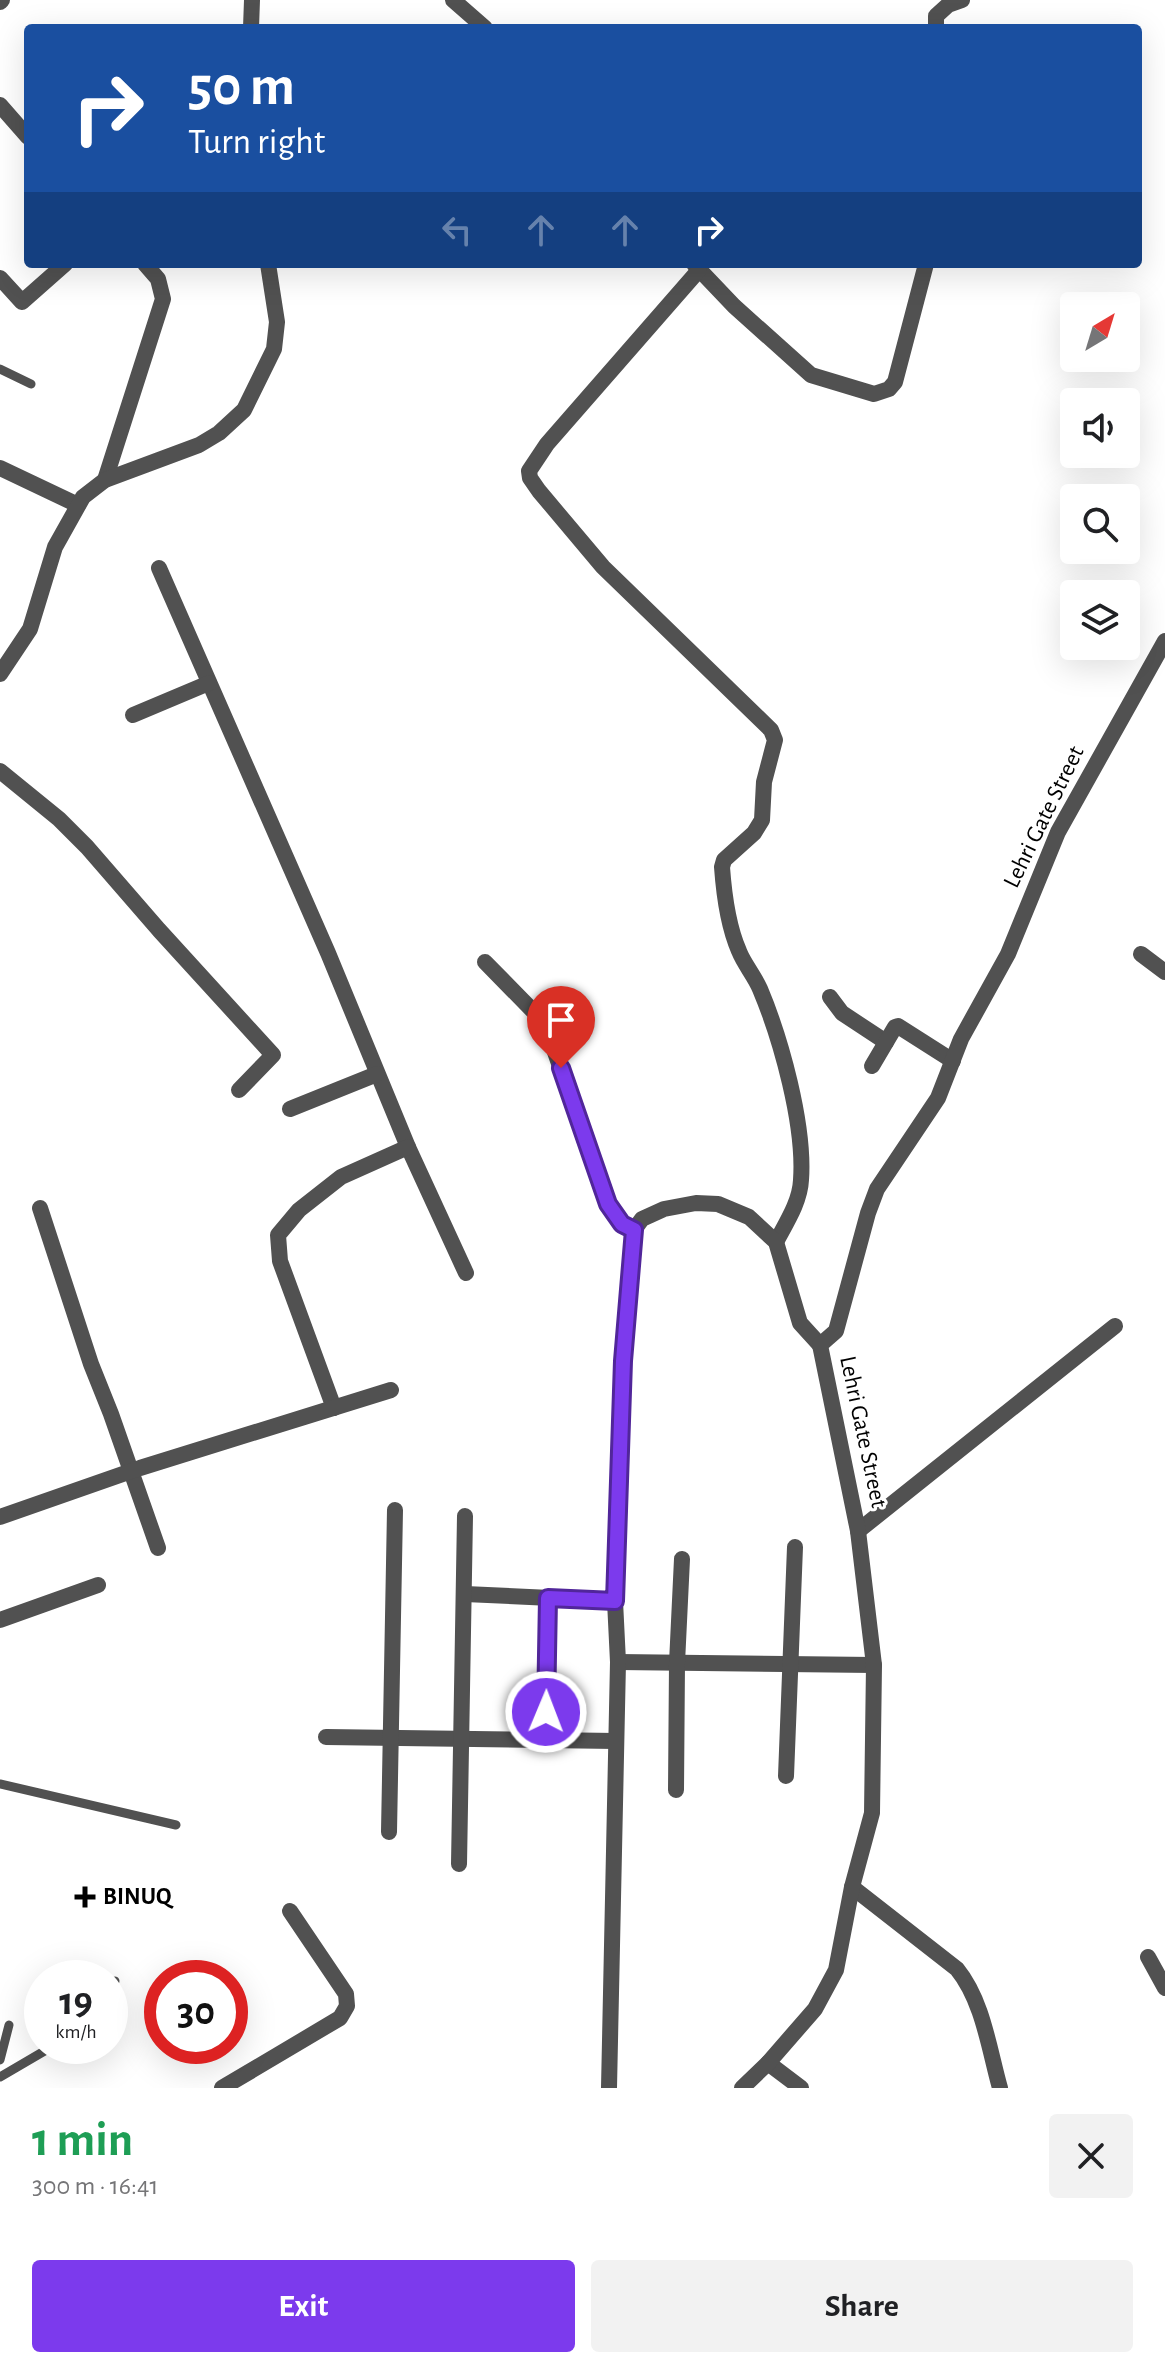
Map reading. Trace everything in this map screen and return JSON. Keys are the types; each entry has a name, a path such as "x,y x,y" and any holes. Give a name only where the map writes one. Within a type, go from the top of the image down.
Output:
{"street":[{"path":"251,24 252,0"},
{"path":"453,0 480,24"},
{"path":"936,24 936,16 948,5 962,0"},
{"path":"0,105 24,132"},
{"path":"0,278 22,302 60,268"},
{"path":"105,480 163,299 158,279 148,268"},
{"path":"0,674 30,629 55,547 83,497 105,480 199,445 219,433 244,410 274,349 277,322 269,268"},
{"path":"696,268 576,410 529,471 539,491 603,567 732,690 771,730 775,740 764,782 762,820 754,833 724,860 722,867 730,925 739,953 758,985 774,1024 797,1117 802,1181 797,1199 776,1242"},
{"path":"698,268 756,327 811,375 874,394 889,389 895,382 925,268"},
{"path":"0,468 78,505"},
{"path":"159,568 328,953 408,1147 466,1273"},
{"name":"Lehri Gate Street","path":"742,2088 815,2009 836,1970 852,1887 872,1813 874,1665 858,1531 820,1345 836,1331 877,1189 938,1098 961,1039 1008,954 1058,832 1165,641"},
{"path":"133,715 209,683"},
{"path":"0,771 59,819 87,847 273,1055 239,1090"},
{"path":"1141,954 1165,972"},
{"path":"485,962 547,1029 608,1204 622,1224 634,1230"},
{"path":"830,997 842,1013 886,1042"},
{"path":"872,1066 898,1026 953,1061"},
{"path":"290,1109 377,1074"},
{"path":"334,1408 280,1261 278,1235 299,1210 341,1177 408,1147"},
{"path":"609,2088 618,1662 615,1601 623,1361 634,1230 642,1219 664,1209 696,1203 718,1204 749,1217 776,1242 800,1323 820,1345"},
{"path":"40,1208 91,1364 158,1548"},
{"path":"858,1531 1115,1326"},
{"path":"0,1517 132,1471 391,1390"},
{"path":"389,1832 395,1510"},
{"path":"459,1864 465,1516"},
{"path":"786,1776 795,1547"},
{"path":"676,1790 682,1559"},
{"path":"0,1620 98,1585"},
{"path":"465,1594 615,1601"},
{"path":"545,1740 548,1598"},
{"path":"618,1662 874,1665"},
{"path":"326,1737 616,1741"},
{"path":"852,1887 957,1969 966,1981 1000,2088"},
{"path":"222,2088 340,2018 347,2006 346,1994 290,1911"},
{"path":"1148,1957 1165,1988"},
{"path":"768,2063 801,2088"}],"lane":[{"path":"0,369 31,384"},
{"path":"0,1784 176,1825"},
{"path":"0,2060 9,2025"},
{"path":"0,2077 24,2062"}],"place":[{"name":"BINUQ","path":"85,1897"}],"route":[{"path":"546,1712 548,1598 615,1601 623,1361 634,1230 622,1224 608,1204 561,1068"}]}
